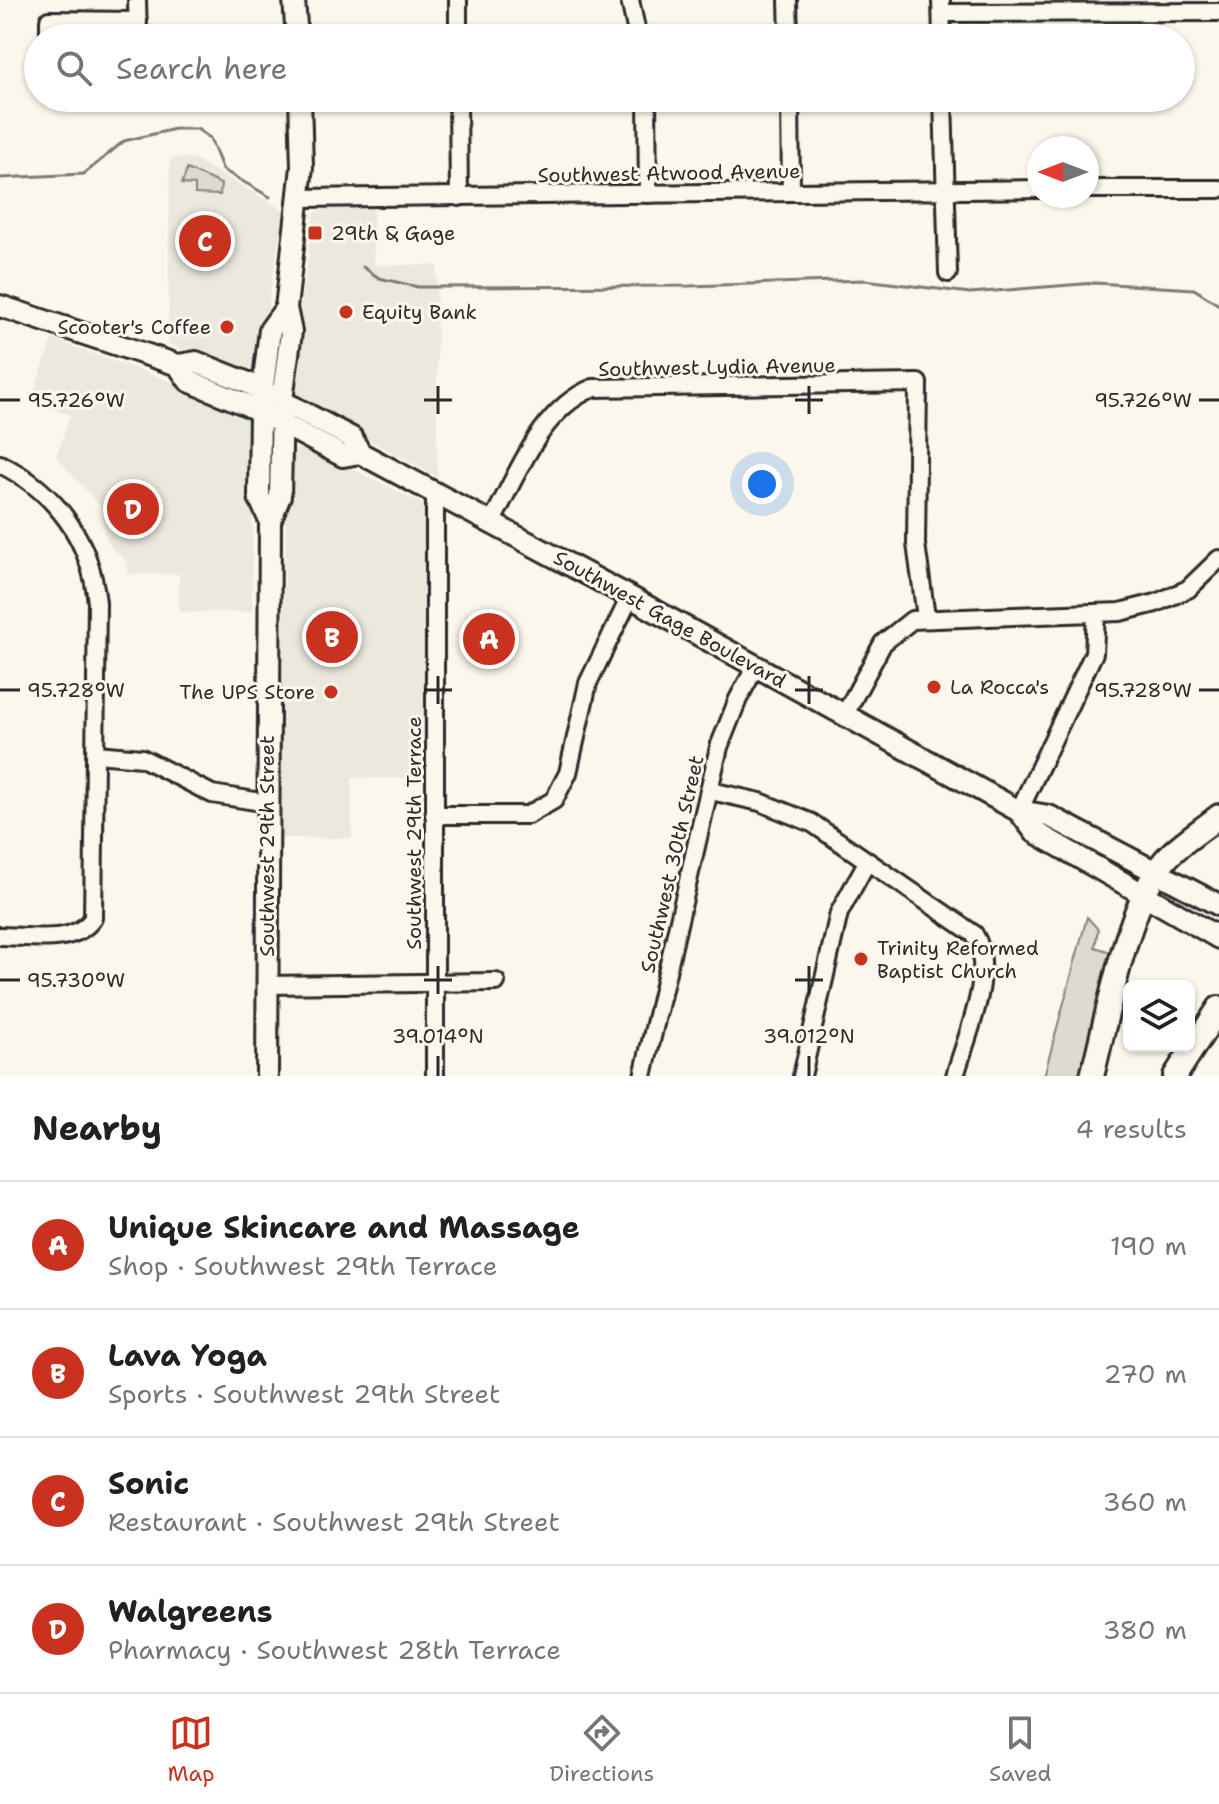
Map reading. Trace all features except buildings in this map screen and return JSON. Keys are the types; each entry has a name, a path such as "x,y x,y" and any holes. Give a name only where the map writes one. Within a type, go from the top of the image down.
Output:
{"highway":[{"path":"1092,1076 1128,943 1144,897 1165,859 1219,816"},
{"path":"1175,1076 1219,1008"}],"main road":[{"path":"294,0 296,24"},
{"name":"Southwest 29th Street","path":"267,1076 270,521 280,496 282,400 291,332 286,308 300,198 300,112"},
{"name":"Southwest Gage Boulevard","path":"0,306 178,365 196,362 262,390 352,438 360,453 1019,811 1049,816 1219,905"},
{"name":"Southwest 29th Street","path":"270,521 259,497 260,411 270,330 286,308"},
{"name":"Southwest Gage Boulevard","path":"178,365 189,381 260,411 343,456 360,453"},
{"name":"Southwest Gage Boulevard","path":"1019,811 1035,832 1219,938"}],"street":[{"path":"137,0 138,24"},
{"path":"458,0 458,24"},
{"path":"630,0 635,24"},
{"path":"788,0 789,24"},
{"path":"942,7 1219,12"},
{"path":"49,24 49,20 85,24"},
{"path":"458,112 459,197"},
{"path":"647,112 648,194"},
{"path":"790,112 791,191"},
{"path":"943,112 948,273"},
{"name":"Southwest Atwood Avenue","path":"300,198 1027,189"},
{"path":"1099,189 1219,189"},
{"name":"Southwest Lydia Avenue","path":"491,523 548,421 571,399 593,388 918,383 916,544 926,617"},
{"path":"0,464 29,481 56,505 78,536 91,568 97,603 95,908 87,927 67,936 0,936"},
{"name":"Southwest 29th Terrace","path":"435,493 435,1076"},
{"path":"845,714 891,633 912,620 1132,610 1188,589 1219,559"},
{"path":"434,815 528,815 554,800 568,773 588,683 630,597"},
{"path":"1019,811 1094,653 1096,614"},
{"name":"Southwest 30th Street","path":"643,1076 723,733 756,666"},
{"path":"96,754 142,758 212,794 267,803"},
{"path":"711,791 787,812 828,833 867,862 967,926 979,941 984,960 982,980 955,1076"},
{"path":"802,1076 839,913 847,893 867,862"},
{"path":"266,985 496,982"}],"shaded area":[{"path":"170,158 193,158 284,210 259,360 247,371 235,370 168,344"},
{"path":"187,169 221,184 220,195 195,194 195,185 182,184"},
{"path":"373,206 374,265 437,265 437,477 291,394 291,372 314,214 326,207"},
{"path":"52,339 181,385 249,415 253,425 252,612 179,612 179,574 127,574 127,562 112,549 106,538 101,507 56,457 70,415 31,401"},
{"path":"306,445 420,503 428,510 427,778 352,778 352,838 279,838 287,464 293,450"},
{"path":"1087,917 1098,929 1095,947 1114,953 1082,1076 1044,1076"}],"waterway":[{"path":"0,178 84,174 124,141 175,129 197,129 210,138 223,170 270,197"},
{"path":"363,267 379,278 418,287 689,286 865,280 970,293 1095,283 1194,289 1219,305"}],"place":[{"name":"29th & Gage","path":"315,233"},
{"name":"Sonic","path":"205,241"},
{"name":"Equity Bank","path":"346,312"},
{"name":"Scooter's Coffee","path":"227,327"},
{"name":"Walgreens","path":"133,509"},
{"name":"Lava Yoga","path":"332,637"},
{"name":"Unique Skincare and Massage","path":"489,639"},
{"name":"La Rocca's","path":"934,687"},
{"name":"The UPS Store","path":"331,692"},
{"name":"Trinity Reformed Baptist Church","path":"861,959"}]}
